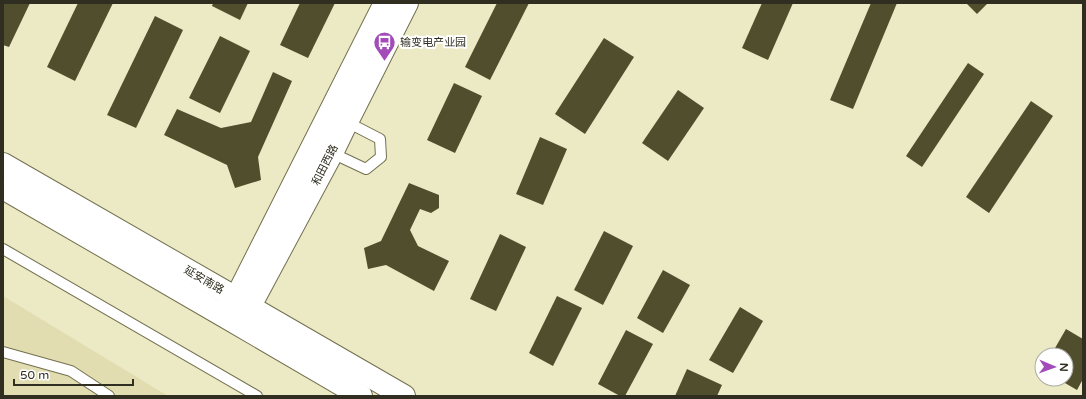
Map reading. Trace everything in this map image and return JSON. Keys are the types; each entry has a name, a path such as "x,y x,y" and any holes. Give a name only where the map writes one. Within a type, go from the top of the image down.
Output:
{"main road":[{"name":"和田西路","path":"238,312 385,3"},
{"name":"和田西路","path":"238,312 332,153 407,3"},
{"name":"延安南路","path":"3,164 238,312 361,396"},
{"name":"延安南路","path":"3,188 238,312 404,396"}],"lane":[{"path":"332,153 366,169 381,157 380,139 347,122"},
{"path":"3,249 257,396"},
{"path":"3,352 71,371 109,396"}],"shaded area":[{"path":"3,296 168,396 3,396"}],"building":[{"path":"3,3 30,3 9,47 3,45"},
{"path":"78,3 113,3 75,81 47,67"},
{"path":"213,3 248,3 240,20 212,6"},
{"path":"300,3 335,3 308,58 280,45"},
{"path":"497,3 529,3 490,80 465,67"},
{"path":"762,3 793,3 768,60 742,48"},
{"path":"871,3 897,3 853,109 830,100"},
{"path":"966,3 988,3 977,14"},
{"path":"155,16 183,30 136,128 107,115"},
{"path":"220,36 250,51 220,113 189,98"},
{"path":"604,38 634,57 585,134 555,114"},
{"path":"968,63 984,74 922,167 906,156"},
{"path":"273,72 292,81 258,157 261,180 235,188 227,165 164,135 177,109 221,128 251,122"},
{"path":"454,83 482,96 455,153 427,140"},
{"path":"678,90 704,108 668,161 642,143"},
{"path":"1031,101 1053,116 989,213 966,197"},
{"path":"540,137 567,149 543,205 516,194"},
{"path":"409,183 439,195 439,208 431,213 420,209 410,230 418,246 449,261 434,291 386,265 368,269 364,248 381,241"},
{"path":"604,231 633,246 603,305 574,290"},
{"path":"500,234 526,247 496,311 470,299"},
{"path":"663,270 690,285 663,333 637,318"},
{"path":"557,296 582,308 553,366 529,353"},
{"path":"740,307 763,321 733,373 709,360"},
{"path":"1066,329 1083,339 1083,379 1077,390 1072,387 1074,387 1074,347 1056,347"},
{"path":"626,330 653,344 625,396 620,396 598,384"},
{"path":"687,369 722,385 717,396 675,396"}],"place":[{"name":"输变电产业园","path":"385,62"}]}
